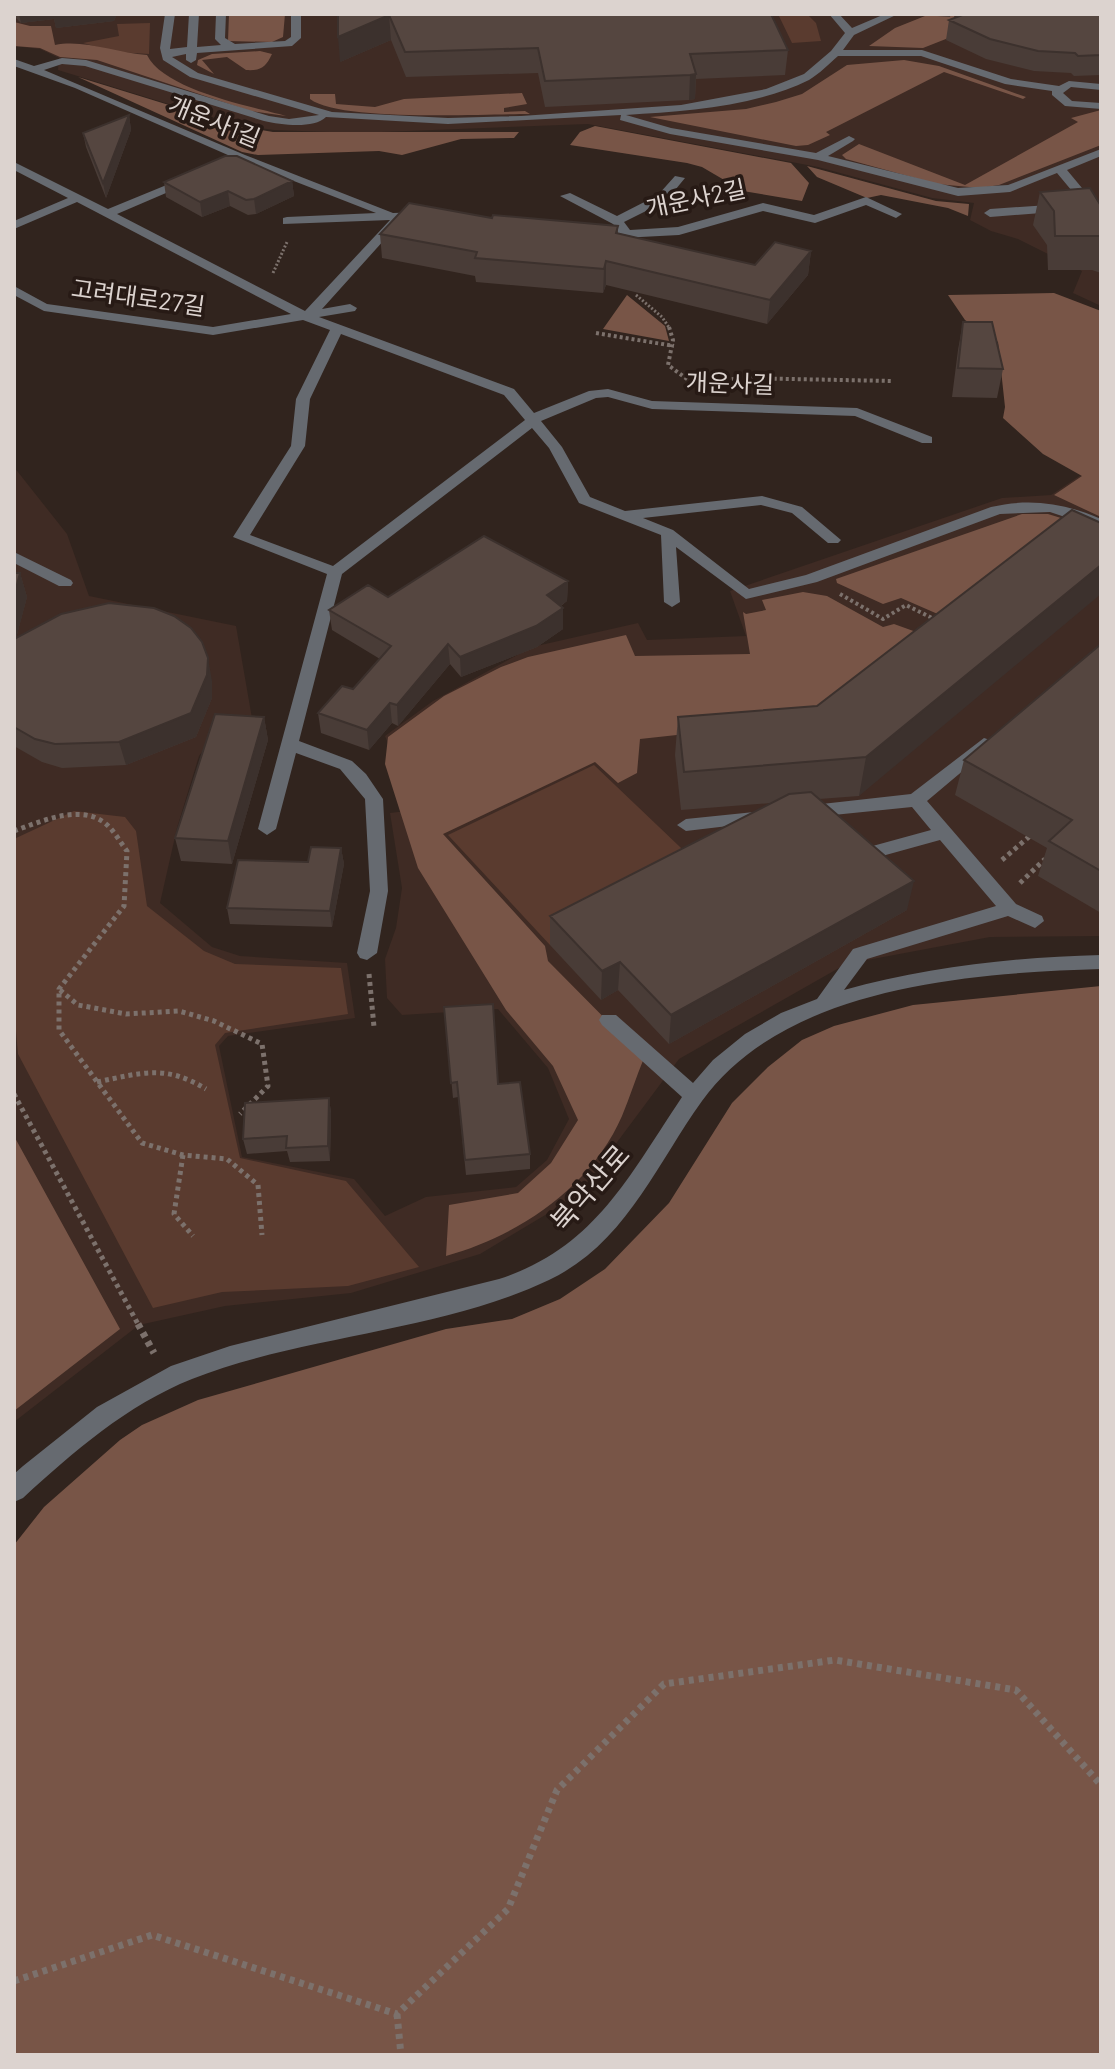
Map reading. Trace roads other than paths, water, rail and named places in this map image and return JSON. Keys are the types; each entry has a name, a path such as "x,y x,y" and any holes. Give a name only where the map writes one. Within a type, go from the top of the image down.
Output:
{"street":[{"path":"170,14 166,52 167,58 178,67 269,100 331,115"},
{"path":"194,14 190,60 210,80"},
{"path":"221,14 220,39 228,46 238,48"},
{"path":"166,52 277,47 294,41 296,14"},
{"path":"834,14 850,33"},
{"path":"22,66 62,61 86,63 250,115 280,121 331,115 448,121 609,113 713,104 769,92 808,76 835,53 850,33 893,14"},
{"path":"835,53 922,53 1009,82 1057,89 1077,83 1101,87"},
{"name":"개운사1길","path":"22,66 241,157 399,218"},
{"path":"1057,89 1057,97 1069,104 1101,106"},
{"path":"609,113 670,131 818,157 958,192 1010,188 1101,152"},
{"path":"818,157 849,139"},
{"path":"228,163 241,157"},
{"path":"14,165 307,317 509,392 555,447 584,500 668,533 746,594 811,579 1017,505 1059,508 1101,524"},
{"path":"990,213 1091,206 1060,169"},
{"path":"109,213 201,174"},
{"name":"개운사2길","path":"617,221 662,198 679,178"},
{"name":"개운사2길","path":"566,196 617,221 628,235"},
{"path":"14,225 79,197"},
{"name":"개운사2길","path":"585,234 679,231 763,207 815,219 866,201 896,214"},
{"path":"287,221 435,215"},
{"path":"307,317 399,218"},
{"name":"고려대로27길","path":"14,290 44,307 213,331 350,308"},
{"path":"267,829 335,572 241,537 298,446 303,399 337,329"},
{"name":"개운사길","path":"335,572 533,421 550,410 594,394 608,393 652,405 857,412 927,440"},
{"path":"623,515 762,500 774,504 827,543"},
{"path":"668,533 672,602"},
{"path":"14,557 65,583"},
{"path":"686,825 916,800 1002,730"},
{"path":"289,744 346,765 360,778 374,799 379,891 367,953"},
{"path":"916,800 1009,909 1035,921"},
{"path":"864,855 943,833"},
{"path":"824,1003 860,954 1009,909"},
{"name":"북악산로","path":"14,1490 88,1427 167,1378 214,1361 502,1289 546,1271 583,1247 636,1188 694,1096 715,1071 738,1050 778,1024 824,1003 908,984 996,971 1101,962"},
{"path":"609,1020 694,1096"}]}
